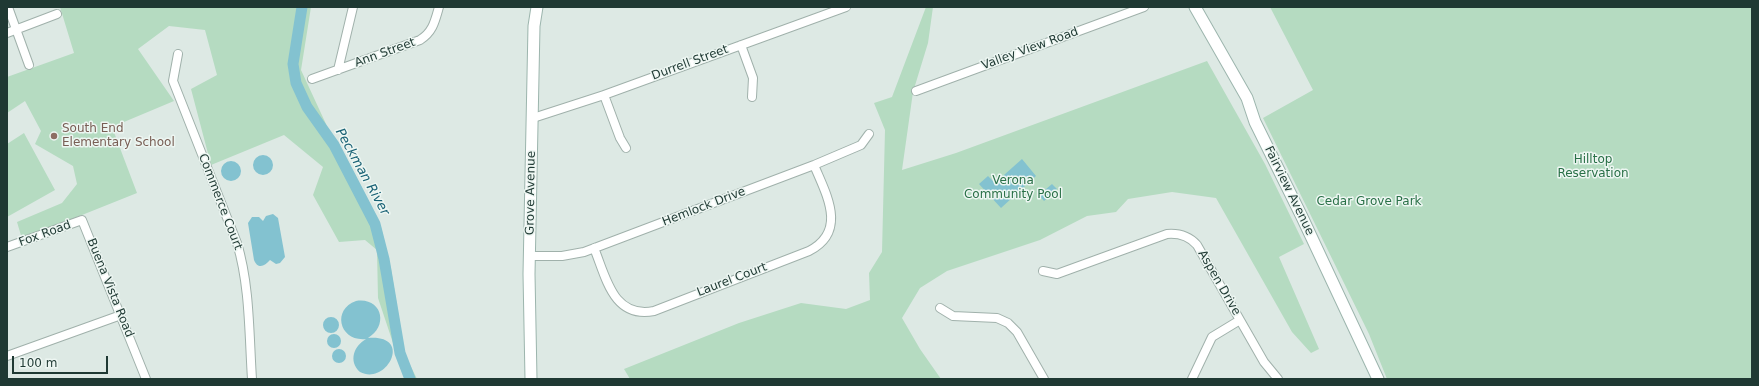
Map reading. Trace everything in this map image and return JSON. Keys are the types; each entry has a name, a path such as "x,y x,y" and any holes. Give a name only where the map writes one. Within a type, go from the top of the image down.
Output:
{"main road":[{"name":"Grove Avenue","path":"531,379 529,317 534,26 536,7"},
{"name":"Fairview Avenue","path":"1195,7 1247,98 1255,122 1302,217 1378,379"}],"street":[{"path":"8,7 29,65"},
{"path":"338,70 353,7"},
{"name":"Ann Street","path":"312,79 424,38 433,28 439,7"},
{"name":"Durrell Street","path":"533,118 604,95 846,7"},
{"name":"Valley View Road","path":"916,91 1144,7"},
{"path":"7,33 57,14"},
{"path":"741,45 753,78 752,97"},
{"name":"Commerce Court","path":"178,54 173,81 237,242 241,256 247,302 252,379"},
{"path":"604,95 620,138 626,148"},
{"name":"Hemlock Drive","path":"530,256 571,255 594,248 814,165 861,145 869,134"},
{"name":"Laurel Court","path":"594,248 611,291 621,304 631,310 642,312 661,308 809,250 818,245 828,232 832,216 830,206 814,165"},
{"name":"Fox Road","path":"7,248 82,220"},
{"name":"Buena Vista Road","path":"82,220 146,379"},
{"name":"Aspen Drive","path":"1043,270 1057,274 1167,234 1181,235 1190,238 1197,245 1264,362 1278,379"},
{"path":"940,308 953,316 997,318 1008,323 1017,332 1044,379"},
{"path":"7,356 121,315"},
{"path":"1192,379 1212,337 1240,320"}],"green space":[{"path":"60,7 311,7 301,70 326,124 329,134 381,227 391,269 405,355 417,379 405,379 378,298 377,250 365,240 339,242 313,195 323,167 284,135 211,165 191,89 217,75 205,30 169,26 138,49 174,101 112,127 137,193 22,239 17,222 62,203 77,184 73,166 35,144 41,131 25,101 7,113 7,77 74,53"},
{"name":"Verona Community Pool","path":"926,7 933,7 928,43 913,92 902,170 956,153 1207,61 1265,164 1304,244 1279,257 1319,349 1311,353 1292,332 1216,198 1172,192 1128,199 1116,212 1087,216 1040,240 947,271 920,288 902,318 920,349 941,379 630,379 624,369 739,323 801,303 846,309 870,300 869,273 882,252 885,130 874,103 892,97"},
{"name":"Hilltop Reservation","path":"1270,7 1752,7 1752,379 1387,379 1369,334 1263,118 1313,90"},
{"path":"24,133 55,190 7,217 7,144"}],"water":[{"path":"259,155 267,155 273,161 273,169 267,175 259,175 253,169 253,161"},
{"path":"1022,159 1036,176 1001,208 979,184 988,176 995,183"},
{"path":"231,161 238,164 241,171 238,178 231,181 224,178 221,171 224,164"},
{"path":"1052,184 1057,189 1044,201 1039,195"},
{"path":"273,214 278,218 285,257 280,263 276,264 270,260 266,264 260,266 257,265 254,260 248,223 252,217 259,217 263,221 266,216"},
{"path":"356,301 372,303 377,308 380,314 379,327 375,333 368,338 382,339 390,344 393,351 387,366 379,372 370,374 360,372 354,363 354,354 358,346 366,339 357,339 350,336 345,331 341,318 343,311 348,305"},
{"path":"331,317 337,319 339,325 337,331 331,333 325,331 323,325 325,319"},
{"path":"334,334 339,336 341,341 339,346 334,348 329,346 327,341 329,336"},
{"path":"339,349 344,351 346,356 344,361 339,363 334,361 332,356 334,351"}],"waterway":[{"name":"Peckman River","path":"302,7 293,64 296,83 307,107 334,145 375,224 384,259 400,353 410,379"}],"place":[{"name":"South End Elementary School","path":"54,136"}],"park label":[{"name":"Cedar Grove Park","path":"1369,202"}]}
